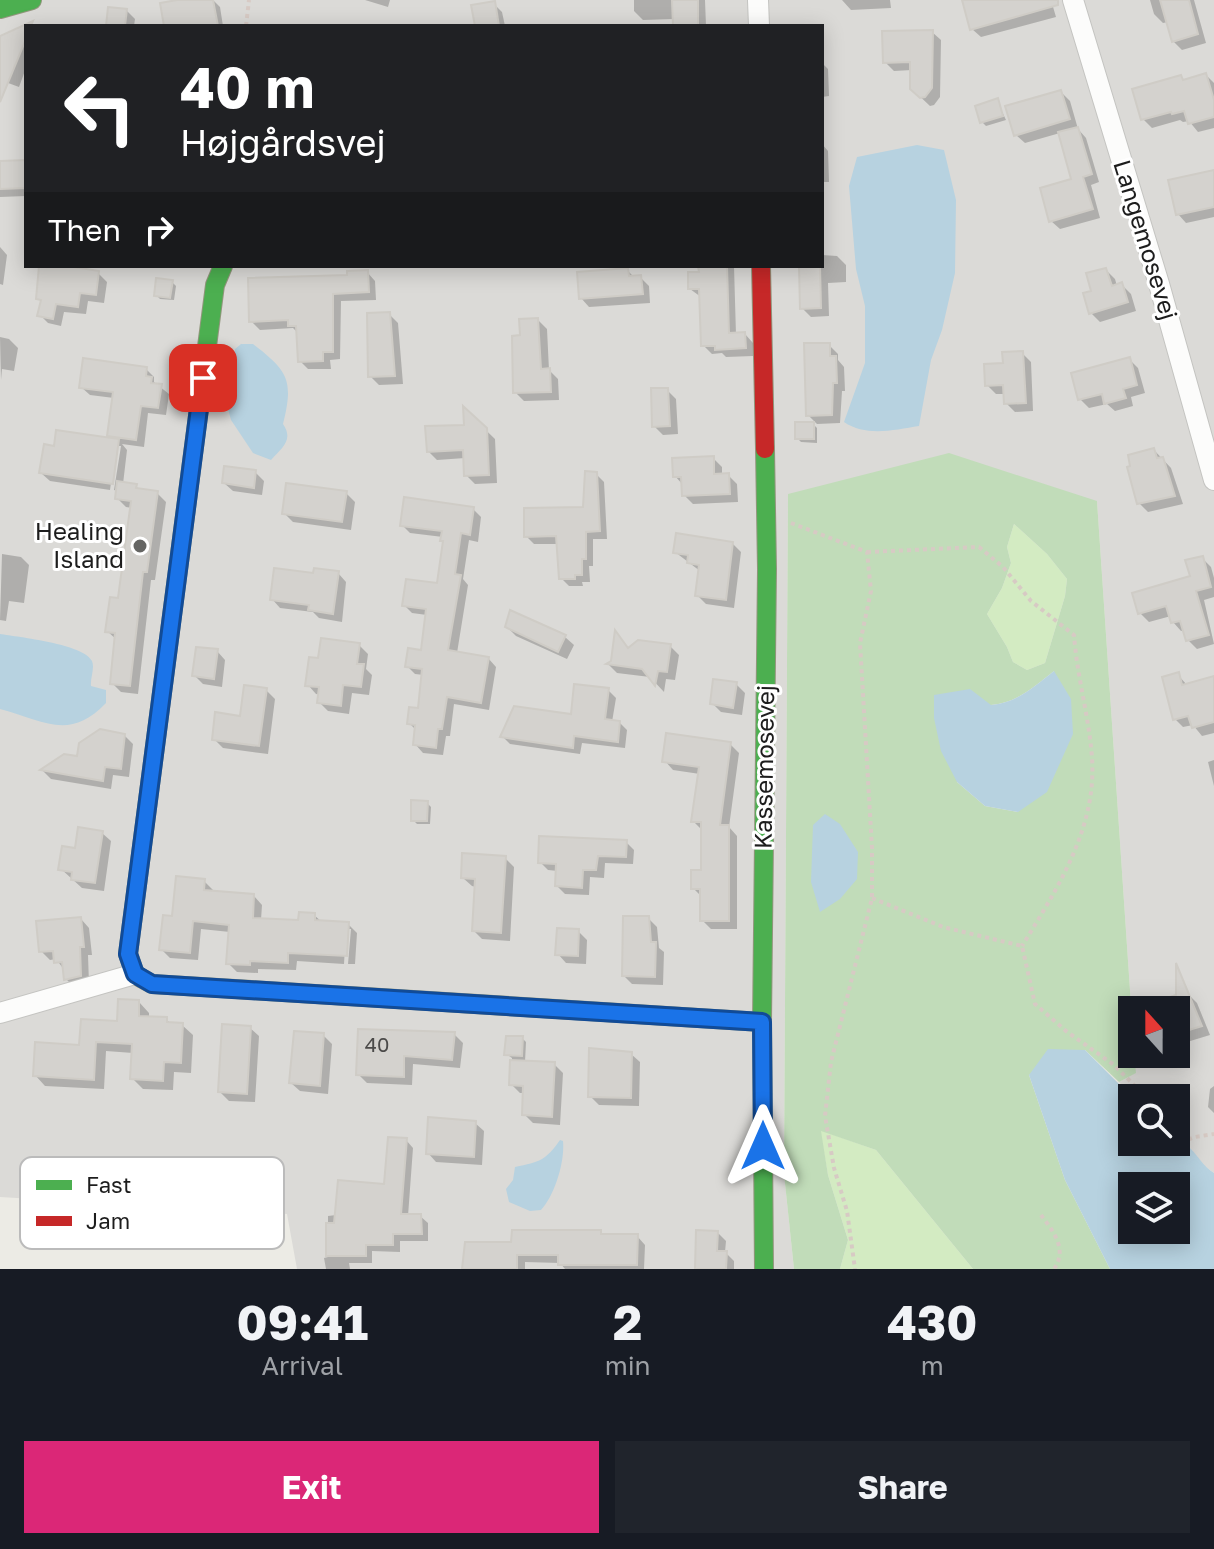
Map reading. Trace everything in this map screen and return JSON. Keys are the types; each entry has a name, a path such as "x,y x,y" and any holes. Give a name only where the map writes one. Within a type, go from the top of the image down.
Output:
{"street":[{"path":"0,9 32,0"},
{"path":"758,0 759,24"},
{"name":"Langemosevej","path":"1073,0 1159,284 1214,480"},
{"path":"222,268 215,285 128,954 135,974 152,984 762,1022"},
{"name":"Kassemosevej","path":"761,268 766,513 762,1022 764,1269"},
{"path":"0,1013 135,974"}],"path":[{"path":"246,24 249,0"},
{"path":"766,513 867,552 979,547 1003,567 1031,601 1074,635 1092,761 1088,815 1061,880 1022,946 1035,1004 1066,1031 1114,1065 1133,1084"},
{"path":"855,1269 847,1211 834,1168 825,1116 831,1062 872,898 860,643 871,591 867,552"},
{"path":"872,898 943,927 1022,946"},
{"path":"1190,1140 1214,1134"},
{"path":"1041,1215 1058,1238 1059,1262 1054,1269"}],"shaded area":[{"path":"0,0 1214,0 1214,1173 1190,1149 1190,1084 1119,1082 1135,1073 1135,1068 1190,1068 1190,996 1130,996 1097,501 788,495 784,1174 794,1269 297,1269 287,1214 284,1214 284,1157 20,1157 20,1198 0,1197"}],"green space":[{"path":"949,453 1097,501 1130,996 1118,996 1118,1068 1135,1068 1136,1073 1119,1082 1085,1050 1029,1075 1065,1180 1110,1269 973,1269 876,1150 821,1131 828,1175 848,1240 840,1269 794,1269 784,1174 788,494","holes":["1014,524 1047,554 1067,579 1065,596 1045,663 1027,670 1013,662 987,614 1002,588 1011,563 1007,547","1054,671 1018,812 985,806 957,782 991,705 1017,697"]},
{"path":"1014,524 1047,554 1067,579 1045,663 1027,670 1013,662 987,614 1002,588 1011,563 1007,547"},
{"path":"820,1130 876,1150 973,1269 840,1269 848,1240 828,1175"}],"water":[{"path":"917,145 944,150 956,200 955,273 942,330 931,360 919,426 861,430 844,422 865,363 865,306 856,269 849,186 857,157"},
{"path":"241,344 253,344 274,362 288,386 283,424 287,439 271,460 253,453 231,420 228,409 235,349"},
{"path":"0,634 50,642 86,655 93,664 91,686 106,690 106,703 93,715 68,725 55,725 0,709"},
{"path":"1054,671 1071,699 1073,734 1047,792 1018,812 985,806 957,782 941,751 934,718 934,695 970,689 991,705 1000,704 1025,693"},
{"path":"825,814 840,824 858,852 857,879 840,899 820,912 811,882 813,825"},
{"path":"1048,1049 1085,1050 1119,1084 1118,1156 1190,1156 1190,1148 1214,1173 1214,1269 1110,1269 1065,1180 1029,1075"},
{"path":"560,1140 563,1141 563,1149 558,1177 551,1196 541,1210 530,1211 509,1202 506,1189 513,1180 515,1167 542,1159"}],"building":[{"path":"213,0 218,24 164,24 160,3"},
{"path":"672,0 698,0 698,24 673,24"},
{"path":"962,0 1058,0 1058,5 970,30"},
{"path":"1160,0 1189,0 1198,34 1172,42"},
{"path":"495,1 499,24 475,24 471,5"},
{"path":"108,7 127,9 125,24 106,24"},
{"path":"24,25 24,44 0,102 0,36"},
{"path":"933,30 932,88 925,97 920,98 910,89 910,62 883,63 882,31"},
{"path":"1206,73 1214,100 1214,117 1188,124 1184,111 1141,120 1132,89 1181,75 1183,80"},
{"path":"1061,90 1070,119 1014,136 1005,106"},
{"path":"998,98 1003,116 980,123 975,106"},
{"path":"1078,127 1092,174 1083,177 1093,209 1049,222 1040,188 1071,179 1058,132"},
{"path":"24,160 24,188 0,189 0,161"},
{"path":"1214,170 1214,207 1176,215 1168,180"},
{"path":"39,268 99,271 96,295 80,293 78,307 56,304 53,319 37,316 41,300 36,299"},
{"path":"628,268 629,276 641,275 643,294 579,299 577,272"},
{"path":"698,268 727,268 729,333 745,332 746,348 715,350 715,346 701,346 699,289 688,289 688,272 699,272"},
{"path":"799,268 820,268 821,308 800,309"},
{"path":"1106,268 1112,286 1122,282 1128,302 1089,314 1083,293 1091,291 1086,273"},
{"path":"368,270 369,292 333,294 333,352 323,352 323,361 298,362 296,326 288,326 288,320 249,322 248,278 347,275 347,271"},
{"path":"156,278 173,280 170,298 154,296"},
{"path":"390,312 395,376 368,377 367,313"},
{"path":"538,318 541,369 550,368 551,392 513,393 512,336 520,335 519,319"},
{"path":"804,343 830,343 830,356 836,356 837,383 833,383 832,415 806,416"},
{"path":"1023,351 1026,403 1004,404 1003,385 985,386 984,364 1003,363 1002,352"},
{"path":"1130,357 1137,385 1123,389 1126,398 1104,404 1102,394 1078,400 1071,373"},
{"path":"83,358 147,367 146,376 152,377 151,383 162,384 158,408 141,406 136,440 107,436 113,392 79,388"},
{"path":"651,388 668,388 670,426 652,427"},
{"path":"463,406 487,428 489,475 464,476 463,450 427,452 425,426 464,425"},
{"path":"795,422 814,422 814,439 795,439"},
{"path":"56,430 119,439 113,484 39,473 44,444 54,446"},
{"path":"1154,448 1157,458 1163,457 1175,496 1137,504 1127,467 1130,466 1128,455"},
{"path":"714,456 714,474 729,473 730,494 682,496 681,477 673,477 672,458"},
{"path":"224,466 256,470 254,488 222,483"},
{"path":"585,471 597,472 600,531 586,532 586,559 582,559 582,575 575,575 575,579 559,579 556,536 524,537 524,508 583,507"},
{"path":"117,481 158,491 147,572 143,572 130,686 110,684 115,633 105,632 110,597 118,598 131,501 115,499"},
{"path":"286,483 347,491 342,522 282,514"},
{"path":"404,497 474,507 470,535 461,533 455,574 461,575 448,650 489,657 481,703 447,697 436,748 413,745 415,725 407,724 409,707 418,708 422,669 405,667 408,648 421,650 426,609 402,606 406,579 437,583 442,531 400,526"},
{"path":"676,533 733,542 726,600 695,596 699,565 687,563 688,555 673,553"},
{"path":"1203,556 1211,587 1196,591 1209,635 1186,641 1180,621 1171,623 1166,606 1138,614 1132,593 1190,576 1185,560"},
{"path":"274,568 313,573 314,568 339,571 333,614 308,610 309,605 270,600"},
{"path":"510,610 566,635 558,652 505,627"},
{"path":"615,630 628,648 638,640 671,644 667,672 658,671 655,686 642,669 606,664 611,661"},
{"path":"321,638 360,643 357,664 364,664 361,687 343,685 341,706 317,703 319,687 305,686 309,657 318,658"},
{"path":"196,647 218,649 214,679 192,676"},
{"path":"1179,672 1182,685 1214,676 1214,722 1192,728 1188,716 1173,720 1162,677"},
{"path":"713,679 737,682 733,708 710,704"},
{"path":"574,684 609,688 605,719 620,721 618,742 574,736 573,748 500,737 514,706 571,714"},
{"path":"244,685 267,688 259,746 212,740 215,712 240,716"},
{"path":"100,729 125,734 121,769 105,767 103,781 40,770 64,754 77,756 79,743"},
{"path":"666,733 731,742 720,825 729,825 729,921 700,921 700,889 691,889 691,870 701,870 701,822 691,822 699,767 662,762"},
{"path":"411,800 428,801 427,821 411,821"},
{"path":"78,827 103,831 95,883 71,880 72,872 58,870 62,846 75,848"},
{"path":"539,836 627,840 626,857 598,856 596,870 583,870 582,888 555,886 556,864 538,863"},
{"path":"462,853 506,856 501,933 472,931 475,879 461,878"},
{"path":"176,876 205,879 204,890 254,894 253,918 298,920 299,912 315,913 315,920 349,922 347,956 288,953 288,963 250,961 250,965 226,964 229,925 193,921 190,953 159,950 163,915 172,916"},
{"path":"623,916 649,916 651,942 656,942 655,977 622,976"},
{"path":"81,917 84,947 80,947 81,976 64,980 62,962 54,963 53,951 39,952 36,921"},
{"path":"557,928 579,929 578,956 555,955"},
{"path":"1176,963 1190,996 1173,996 1176,995"},
{"path":"1190,997 1202,1026 1190,1030"},
{"path":"118,999 139,1000 139,1016 167,1017 167,1022 183,1023 181,1063 164,1062 163,1081 130,1079 132,1044 96,1042 94,1080 33,1076 35,1042 79,1045 81,1019 117,1021"},
{"path":"222,1024 251,1026 247,1094 218,1092"},
{"path":"358,1029 455,1032 452,1060 404,1056 404,1077 356,1075"},
{"path":"294,1031 324,1033 320,1086 289,1083"},
{"path":"506,1036 523,1036 522,1056 504,1055"},
{"path":"589,1048 632,1052 631,1098 588,1097"},
{"path":"510,1060 555,1062 552,1117 522,1115 523,1086 509,1085"},
{"path":"428,1117 476,1121 474,1157 426,1154"},
{"path":"388,1137 407,1138 401,1214 421,1214 422,1234 393,1234 393,1245 366,1245 366,1256 326,1256 326,1223 334,1223 338,1180 384,1184"},
{"path":"512,1230 601,1230 601,1234 638,1234 637,1265 558,1265 558,1255 517,1255 517,1269 462,1269 465,1242 511,1242"},
{"path":"696,1230 718,1231 717,1251 727,1251 726,1269 695,1269"}],"traffic: fast":[{"path":"0,9 32,0"},
{"path":"141,978 135,974 128,954 215,285 222,268"},
{"path":"764,1269 765,449"},
{"path":"365,997 762,1022"}],"traffic: jam":[{"path":"761,268 765,449"},
{"path":"141,978 152,984 365,997"}],"place":[{"name":"Healing Island","path":"140,546"}],"route":[{"path":"203,378 128,954 135,974 152,984 762,1022 763,1146"}]}
